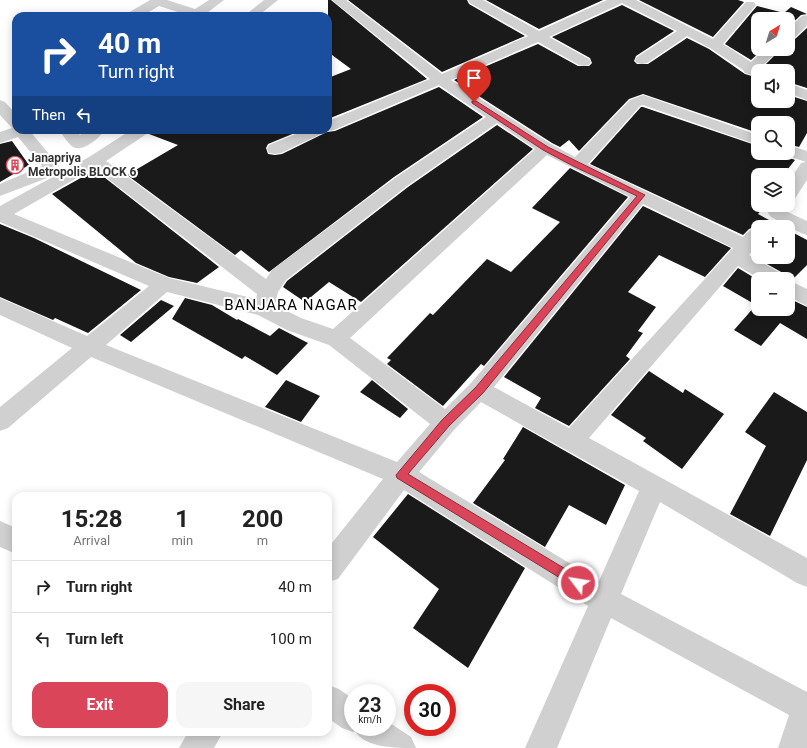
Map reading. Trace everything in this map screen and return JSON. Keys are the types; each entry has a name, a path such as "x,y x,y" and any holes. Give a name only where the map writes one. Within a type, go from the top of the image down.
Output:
{"street":[{"path":"139,12 158,0 190,12"},
{"path":"202,12 218,0"},
{"path":"256,12 272,0"},
{"path":"338,0 441,80 545,148 577,165 746,245 769,272"},
{"path":"474,0 584,62"},
{"path":"332,121 441,80 617,0"},
{"path":"626,0 715,45 751,69"},
{"path":"715,45 750,6"},
{"path":"795,30 807,19"},
{"path":"642,60 686,31"},
{"path":"760,64 768,56"},
{"path":"795,91 807,96"},
{"path":"577,165 635,103 643,100 751,138"},
{"path":"0,105 12,119"},
{"path":"266,300 279,275 401,182 496,116"},
{"path":"0,138 12,133"},
{"path":"0,190 51,168 51,166 24,134"},
{"path":"70,134 78,144 92,134"},
{"path":"0,215 95,162 136,134"},
{"path":"275,149 311,134"},
{"path":"336,339 545,148"},
{"path":"795,153 807,157"},
{"path":"95,162 294,324 336,339 446,423"},
{"path":"795,185 807,167"},
{"path":"332,564 401,475 446,423 479,390 642,195"},
{"path":"770,220 777,212"},
{"path":"784,212 807,229"},
{"path":"0,215 164,284 266,300"},
{"path":"572,441 746,245"},
{"path":"0,421 164,284"},
{"path":"795,291 807,298"},
{"path":"0,306 89,346 401,475 605,600 806,707 794,748"},
{"path":"479,390 654,486 807,573"},
{"path":"541,748 654,486"},
{"path":"0,534 12,540"},
{"path":"332,703 344,711"},
{"path":"195,748 204,736"},
{"path":"382,736 400,748"}],"building":[{"path":"328,0 331,0 427,79 332,117 332,76 351,69 332,55 332,12 328,12"},
{"path":"348,0 467,0 469,4 525,36 442,72"},
{"path":"486,0 603,0 539,29"},
{"path":"639,0 738,0 744,2 713,37"},
{"path":"622,5 674,31 636,56 634,61 637,64 648,64 687,38 709,49 745,74 751,76 751,108 795,108 795,97 807,101 807,133 799,147 795,146 795,116 751,116 751,131 643,94 629,99 579,151 569,140 560,147 552,143 454,80 538,44 578,66 589,66 592,63 590,58 552,37"},
{"path":"757,6 780,12 752,12"},
{"path":"791,7 807,14 801,15 795,21 795,12 785,12"},
{"path":"751,13 751,56 755,56 751,60 725,44"},
{"path":"807,28 807,88 795,84 795,64 766,64 774,56 795,56 795,39"},
{"path":"439,87 483,117 394,177 269,272 241,250 235,255 127,175 178,145 149,134 292,134 268,144 266,148 268,154 275,155 282,154 323,134 332,134 332,131"},
{"path":"641,107 751,144 751,160 795,160 789,168 751,168 751,212 760,212 758,214 769,220 751,220 751,228 743,235 590,164"},
{"path":"497,125 533,149 361,302 329,282 305,302 283,287 287,281 408,187"},
{"path":"12,141 29,165 0,182 0,144"},
{"path":"570,168 628,197 484,366 481,364 443,406 387,364 391,360 387,358 430,313 433,315 487,259 511,272 560,222 532,208"},
{"path":"95,170 219,267 197,283 169,277 136,263 52,194"},
{"path":"643,206 731,248 705,277 659,255 628,292 656,307 638,331 643,333 626,356 630,359 569,426 535,408 541,398 504,377"},
{"path":"0,224 34,238 141,290 88,333 55,318 53,320 0,297"},
{"path":"795,234 807,240 807,265 795,277 795,272 781,272 767,264 795,264"},
{"path":"738,268 751,276 751,302 723,286"},
{"path":"185,298 212,305 237,320 238,319 270,336 279,328 308,343 277,375 245,356 242,359 172,319"},
{"path":"161,300 174,306 131,342 120,335"},
{"path":"795,301 807,307 807,339 780,323 761,346 734,330 751,311 751,316 795,316"},
{"path":"649,371 683,393 685,389 724,414 682,469 643,441 646,438 611,415"},
{"path":"286,380 320,396 301,422 265,407"},
{"path":"372,380 408,409 400,418 360,392"},
{"path":"774,392 807,412 807,460 770,536 730,514 766,446 745,432"},
{"path":"523,427 625,485 606,525 569,505 545,547 473,503 505,460 503,459"},
{"path":"408,494 525,568 468,668 413,628 439,589 373,537"}],"place":[{"name":"Janapriya Metropolis BLOCK 6","path":"15,165"}],"district":[{"name":"BANJARA NAGAR","path":"291,305"}],"route":[{"path":"474,102 545,148 577,165 642,195 479,390 446,423 401,475 578,583"}]}
